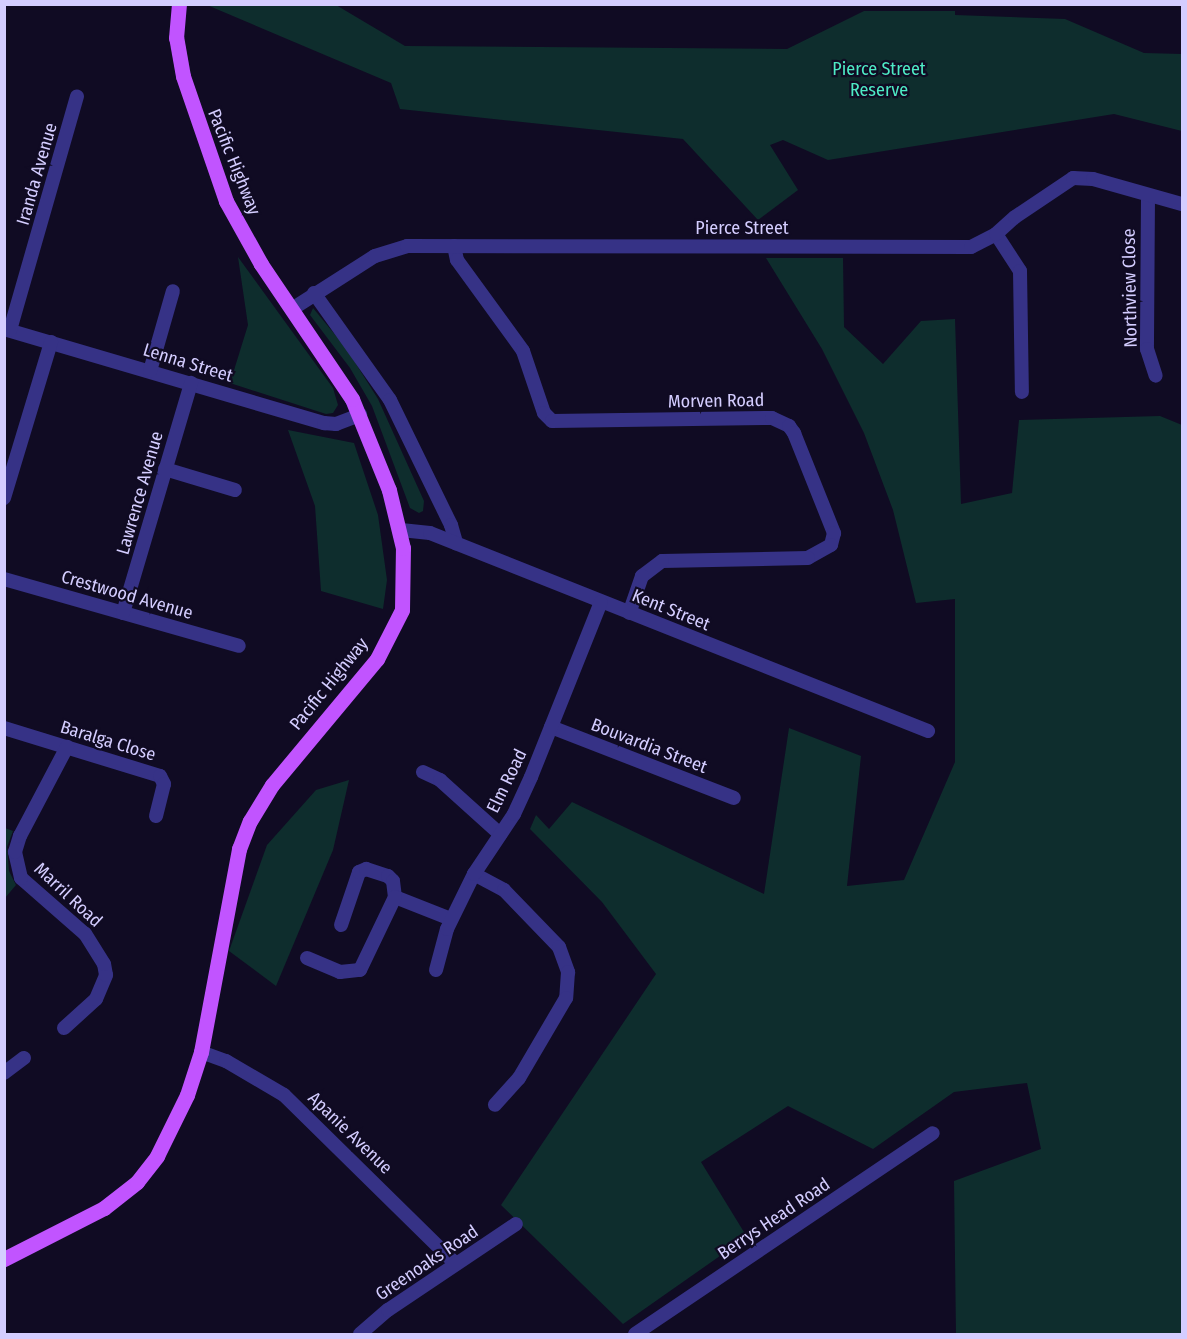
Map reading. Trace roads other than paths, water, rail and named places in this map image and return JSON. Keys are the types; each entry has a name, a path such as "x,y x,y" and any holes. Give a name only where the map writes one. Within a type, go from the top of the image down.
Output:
{"main road":[{"name":"Pacific Highway","path":"4,1259 104,1208 137,1182 157,1156 171,1129 201,1052 238,849 272,785 377,659 402,610 405,573 401,530 360,415 332,364 292,309 237,223 210,164 179,57 179,4"}],"street":[{"name":"Iranda Avenue","path":"7,329 77,96"},
{"name":"Pierce Street","path":"292,309 314,293 390,250 454,246 971,247 996,234 1015,217 1073,178 1093,179 1148,198 1182,204"},
{"name":"Northview Close","path":"1148,198 1146,349 1156,376"},
{"path":"996,234 1020,271 1022,392"},
{"name":"Morven Road","path":"454,246 457,260 523,351 544,413 552,421 772,418 789,426 794,433 834,533 831,545 808,558 662,561 642,576 629,613"},
{"path":"150,371 173,291"},
{"path":"314,293 390,400 451,525 456,543"},
{"name":"Lenna Street","path":"7,329 324,423 336,424 360,415"},
{"path":"4,498 51,342"},
{"name":"Lawrence Avenue","path":"123,613 191,383"},
{"path":"165,469 235,490"},
{"name":"Kent Street","path":"401,530 415,529 456,543 928,731"},
{"name":"Crestwood Avenue","path":"4,579 239,646"},
{"name":"Elm Road","path":"436,970 452,919 474,874 514,814 601,602"},
{"name":"Bouvardia Street","path":"551,727 734,798"},
{"name":"Baralga Close","path":"4,728 160,776 164,783 156,816"},
{"name":"Marril Road","path":"64,1028 96,999 106,975 104,964 85,934 21,878 15,852 20,836 67,747"},
{"path":"423,772 440,780 500,834"},
{"path":"307,958 340,972 360,970 395,897 393,881 388,876 363,870 341,925"},
{"path":"474,874 512,898 559,947 568,972 566,998 519,1078 495,1105"},
{"path":"395,897 452,919"},
{"name":"Apanie Avenue","path":"201,1052 226,1062 284,1095 456,1264"},
{"path":"4,1073 24,1058"},
{"name":"Berrys Head Road","path":"635,1335 933,1133"},
{"name":"Greenoaks Road","path":"360,1335 456,1264 516,1224"}],"park label":[{"name":"Pierce Street Reserve","path":"879,80"}]}
